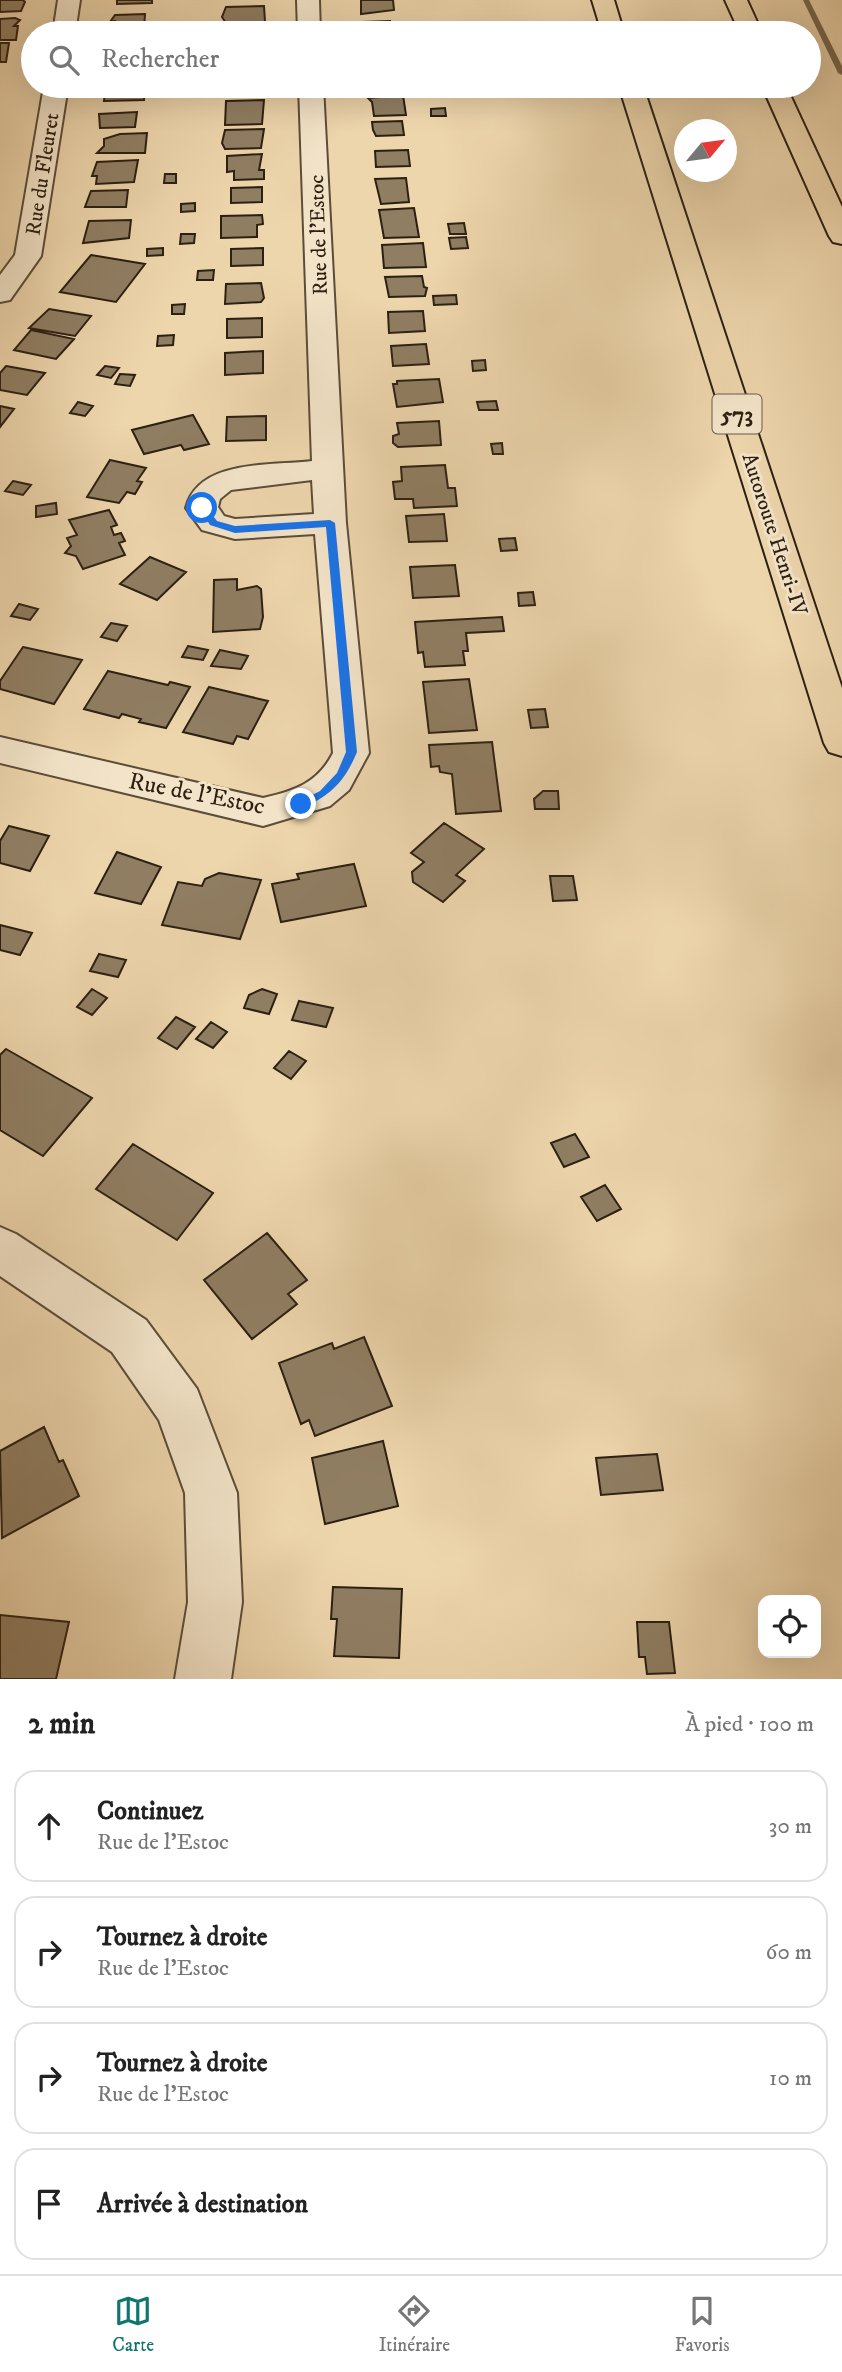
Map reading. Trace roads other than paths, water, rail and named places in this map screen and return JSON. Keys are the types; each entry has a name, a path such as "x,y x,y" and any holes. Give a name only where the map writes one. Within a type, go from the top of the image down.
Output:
{"highway":[{"path":"603,0 609,21"},
{"path":"736,0 746,21"},
{"name":"Autoroute Henri-IV","path":"635,98 842,743"},
{"path":"779,98 842,236"}],"street":[{"path":"66,21 69,0"},
{"path":"308,0 309,21"},
{"name":"Rue du Fleuret","path":"0,294 28,256 54,98"},
{"name":"Rue de l'Estoc","path":"0,750 263,812 301,804 324,794 342,775 351,752 330,523 312,98"},
{"path":"328,469 222,481 205,495 202,508 213,523 235,530 330,523"},
{"path":"0,1249 129,1336 179,1406 211,1493 215,1602 203,1679"}],"waterway":[{"path":"806,0 816,21"},
{"path":"821,30 842,73"}]}
